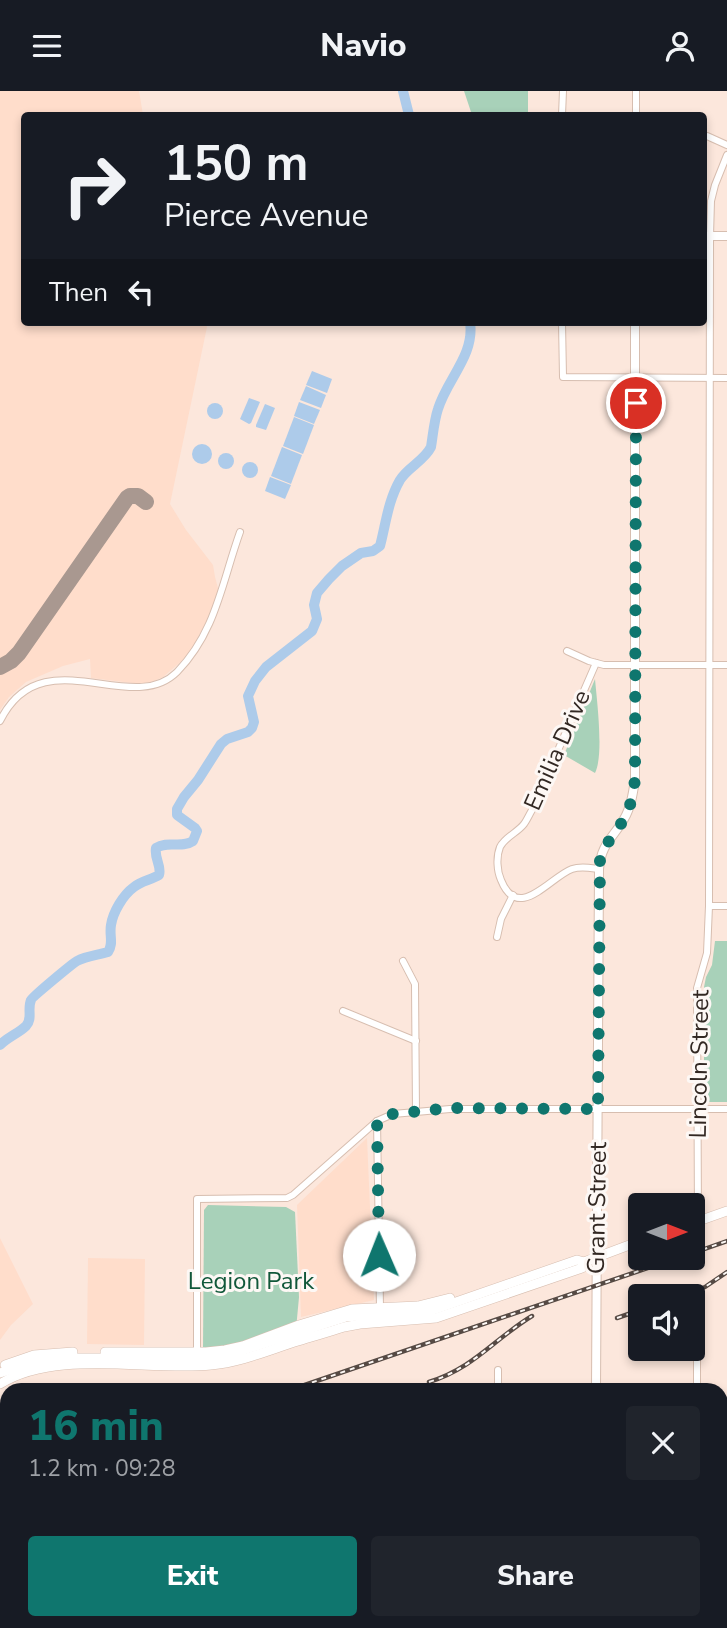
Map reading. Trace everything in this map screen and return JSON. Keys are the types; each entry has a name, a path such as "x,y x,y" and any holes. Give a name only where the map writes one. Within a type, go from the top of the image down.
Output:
{"main road":[{"path":"705,1219 727,1212"},
{"path":"0,1373 30,1363 69,1358 225,1356 346,1317 433,1310 577,1259 584,1262 628,1245"},
{"path":"2,1383 26,1372 59,1366 210,1365 236,1361 344,1327 419,1320 450,1314 582,1269 584,1262"},
{"path":"0,1367 30,1356 55,1352 225,1350 352,1309 424,1305 522,1273 532,1276"}],"street":[{"path":"562,112 563,91"},
{"path":"636,91 636,112"},
{"path":"707,136 727,145"},
{"name":"Lincoln Street","path":"696,1193 698,988 706,953 709,905 710,378 707,236 711,201 727,155"},
{"path":"707,236 727,236"},
{"path":"562,326 563,377 727,378"},
{"name":"Grant Street","path":"596,1383 599,869 604,848 624,819 635,780 635,326"},
{"path":"0,721 19,695 41,683 63,680 142,687 166,680 199,644 215,612 240,532"},
{"path":"567,651 596,663 727,665"},
{"name":"Emilia Drive","path":"513,895 502,884 499,849 504,841 524,824 596,663"},
{"path":"497,937 501,919 513,895 519,898 530,897 571,869 599,869"},
{"path":"709,905 727,906"},
{"path":"403,961 415,984 416,1112"},
{"path":"343,1011 416,1041"},
{"path":"197,1352 197,1199 287,1198 377,1121 393,1114 450,1108 727,1109"},
{"path":"377,1121 380,1308"},
{"path":"697,1361 697,1383"},
{"path":"498,1370 498,1383"}],"shaded area":[{"path":"0,91 139,91 142,112 21,112 21,326 207,326 170,504 213,565 219,592 191,650 163,677 140,684 91,678 90,659 63,666 26,682 9,697 0,710"},
{"path":"367,1138 374,1300 301,1317 297,1205"},
{"path":"0,1238 33,1304 0,1340"},
{"path":"88,1258 145,1259 144,1345 87,1344"}],"green space":[{"path":"464,91 528,91 528,112 471,112"},
{"path":"595,679 599,754 595,773 564,755"},
{"path":"715,941 727,941 727,1102 708,1102 704,1099 704,987 712,965"},
{"name":"Legion Park","path":"208,1205 286,1207 295,1212 299,1297 296,1329 241,1349 203,1350 204,1210"}],"water":[{"path":"312,371 332,379 327,393 306,385"},
{"path":"306,386 326,395 321,408 300,400"},
{"path":"249,398 260,402 249,424 240,419"},
{"path":"299,402 320,410 314,424 294,416"},
{"path":"215,403 223,411 215,419 207,411"},
{"path":"265,404 275,408 266,430 256,427"},
{"path":"294,417 314,425 303,454 283,446"},
{"path":"202,444 209,447 212,454 209,461 202,464 195,461 192,454 195,447"},
{"path":"282,447 302,455 291,484 271,476"},
{"path":"226,453 234,461 226,469 218,461"},
{"path":"250,462 258,470 250,478 242,470"},
{"path":"270,477 291,485 285,499 265,491"}],"waterway":[{"path":"403,91 408,112"},
{"path":"0,1045 26,1026 31,1000 45,987 77,961 108,952 111,946 112,920 122,899 137,885 159,875 156,848 193,841 197,831 177,815 177,809 221,744 252,728 254,722 248,696 255,681 266,667 312,631 317,619 314,605 317,593 342,566 361,553 373,551 380,546 390,504 400,480 431,447 438,409 464,356 470,326"}],"taxiway":[{"path":"0,667 19,653 127,498 138,496 146,502"}],"railway":[{"path":"705,1249 727,1241"},
{"path":"311,1383 639,1271"},
{"path":"705,1287 727,1272"},
{"path":"617,1318 628,1314"},
{"path":"429,1382 459,1369 532,1316"}],"route":[{"path":"379,1255 377,1121 393,1114 450,1108 598,1109 600,859 614,831 624,819 635,780 636,403"}]}
